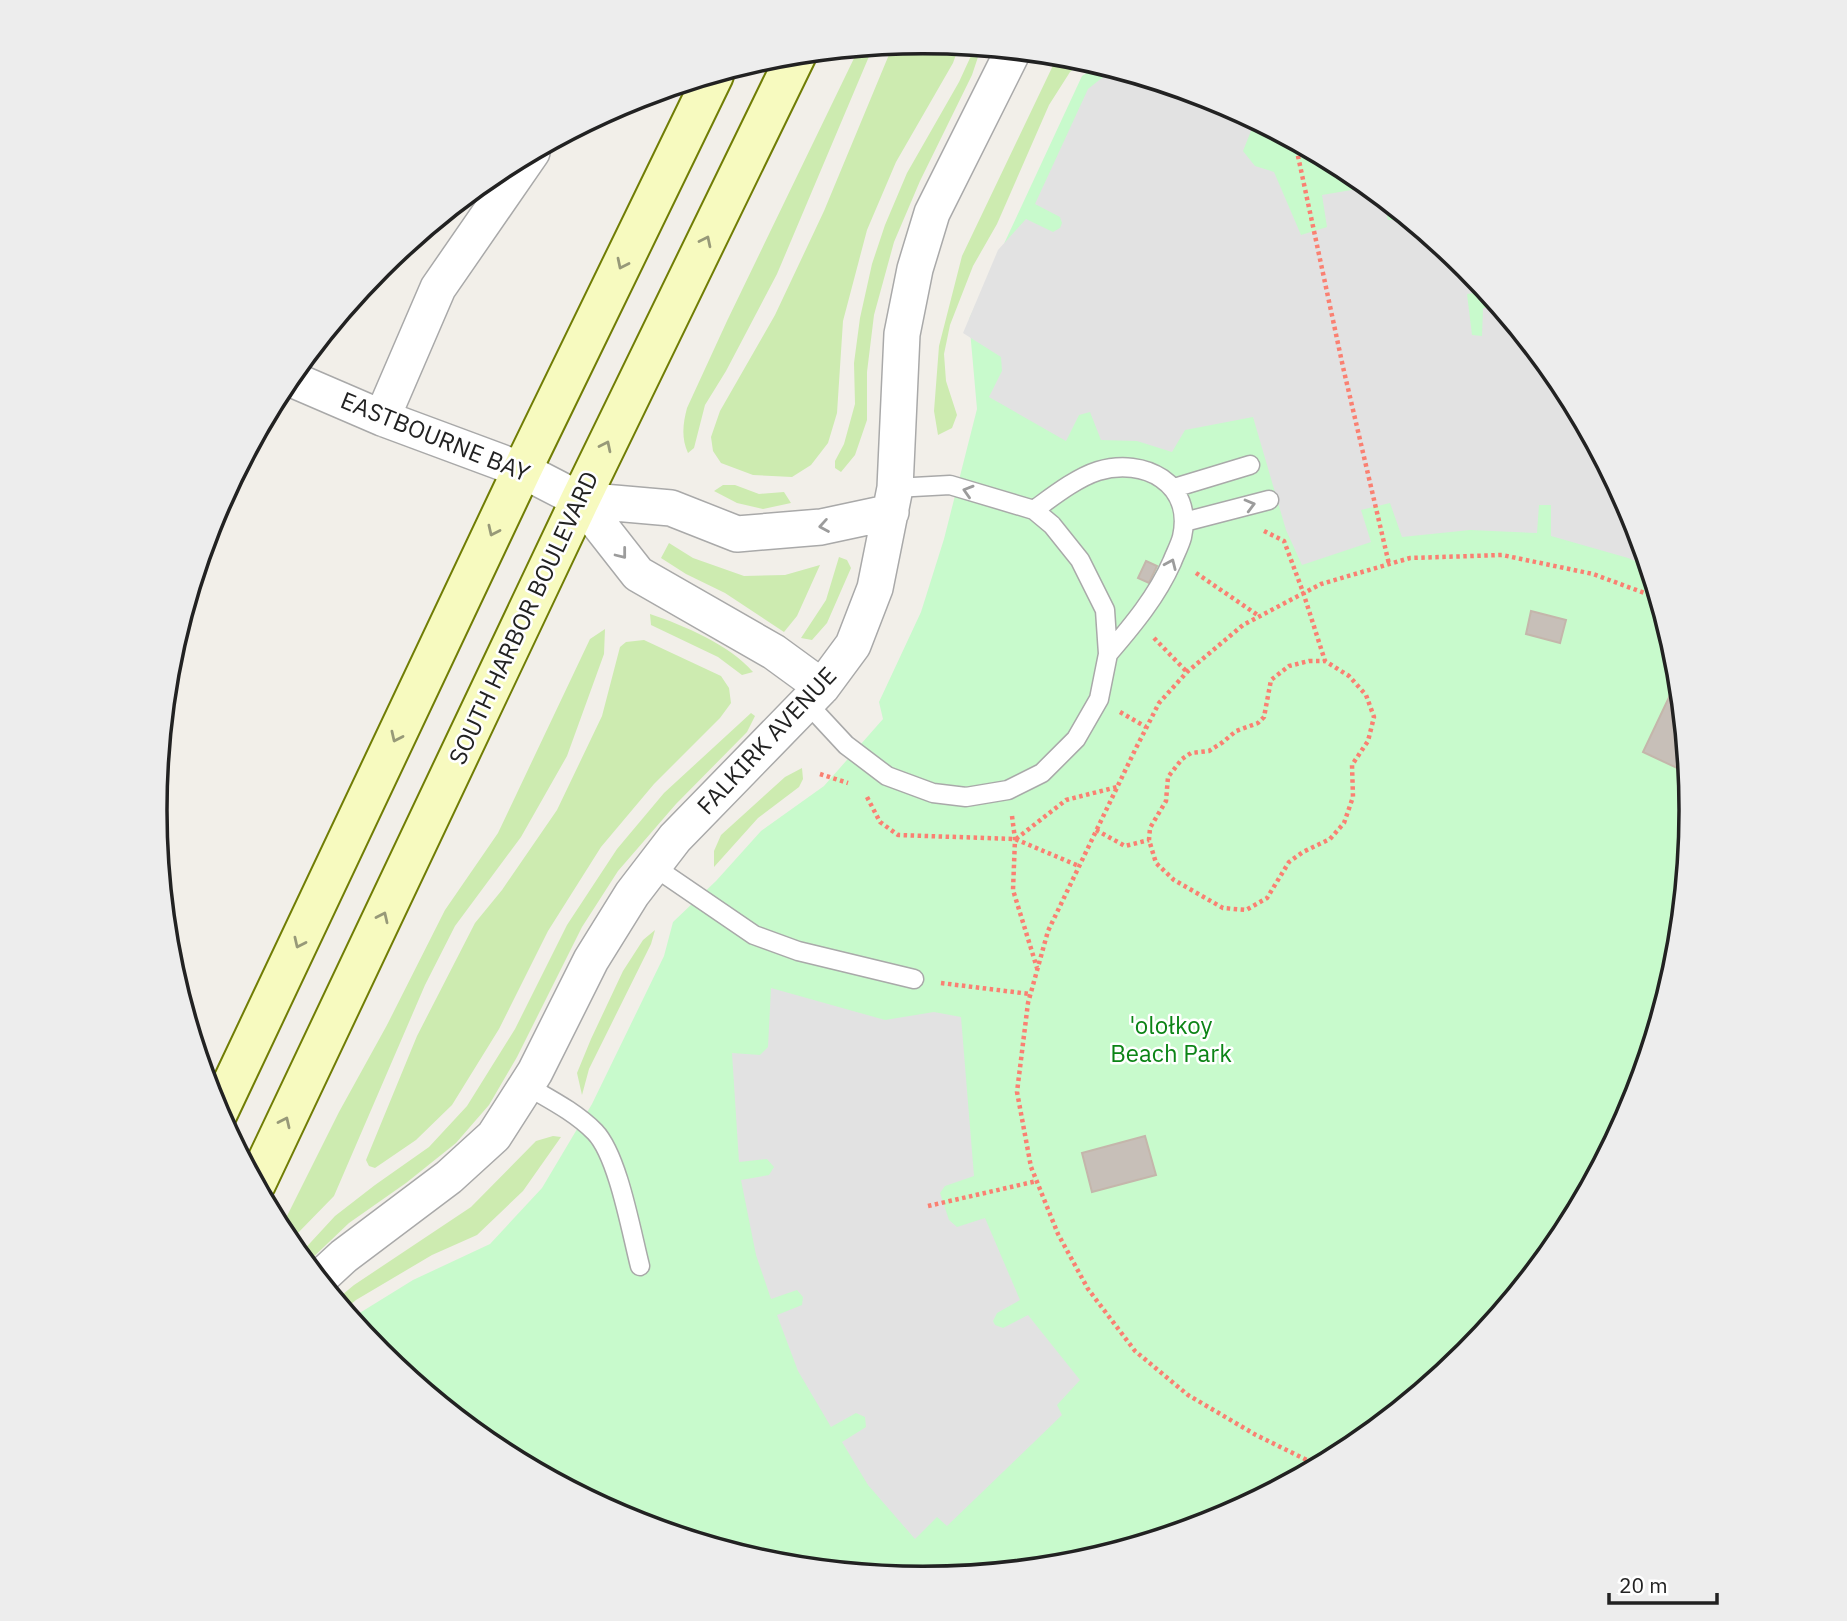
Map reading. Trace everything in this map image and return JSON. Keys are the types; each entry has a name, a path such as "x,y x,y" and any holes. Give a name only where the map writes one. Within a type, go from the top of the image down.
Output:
{"main road":[{"name":"SOUTH HARBOR BOULEVARD","path":"261,1174 580,500 791,67"},
{"path":"225,1099 522,470 709,86"}],"street":[{"name":"FALKIRK AVENUE","path":"326,1273 449,1177 494,1136 527,1086 591,960 632,894 675,838 814,695 853,645 875,588 893,500 902,334 915,269 932,213 1009,60"},
{"path":"382,418 438,288 517,173"},
{"name":"EASTBOURNE BAY","path":"300,383 382,418 522,470 580,500 671,508 737,534 821,527 893,500"},
{"name":"EASTBOURNE BAY","path":"580,500 638,574 774,652 814,695"}],"lane":[{"path":"1174,488 1250,465"},
{"path":"1034,510 1097,471 1129,466 1154,473 1174,488 1183,508 1182,539 1163,581 1135,622 1108,654"},
{"path":"814,695 846,745 887,776 933,793 966,797 1008,790 1042,773 1076,739 1098,699 1108,654 1105,610 1080,560 1052,525 1034,510 950,485 893,500"},
{"path":"1184,522 1269,500"},
{"path":"653,866 754,935 798,951 914,979"},
{"path":"527,1086 575,1114 597,1134 614,1165 640,1266"}],"path":[{"path":"1297,154 1343,368 1390,564"},
{"path":"1263,530 1283,541 1325,661"},
{"path":"1309,1461 1256,1435 1188,1395 1135,1351 1088,1289 1058,1234 1031,1167 1017,1093 1028,1003 1048,931 1159,703 1187,673 1242,625 1321,583 1410,558 1502,555 1593,574 1648,594"},
{"path":"1171,563 1187,568 1259,616"},
{"path":"1309,661 1325,661 1349,676 1366,695 1374,717 1368,741 1352,765 1353,797 1345,823 1330,839 1303,852 1289,863 1267,898 1247,910 1223,908 1174,880 1156,863 1149,840 1150,828 1166,801 1168,777 1182,759 1191,753 1209,751 1236,731 1258,723 1264,717 1270,680 1289,666 1309,661"},
{"path":"820,775 851,784"},
{"path":"862,787 880,822 898,835 1016,839 1079,866"},
{"path":"1016,839 1066,800 1117,787"},
{"path":"1008,790 1016,839 1013,890 1037,969"},
{"path":"1096,830 1125,846 1149,840"},
{"path":"914,979 1030,994"},
{"path":"928,1206 1037,1181"}],"green space":[{"path":"889,55 956,55 896,162 867,230 843,321 837,413 828,443 811,465 792,477 753,475 721,463 713,451 711,437 720,411 775,315 824,211"},
{"path":"869,57 777,274 705,405 694,448 688,453 683,430 687,408 854,58"},
{"path":"978,57 972,75 920,181 894,242 874,315 867,372 867,420 855,455 841,472 835,468 835,461 844,444 855,404 854,363 860,318 872,264 907,173 970,58"},
{"path":"1053,66 1073,69 1049,105 997,224 973,266 950,325 944,354 946,381 957,415 952,428 938,435 934,411 939,346 962,256"},
{"name":"'olołkoy Beach Park","path":"1087,73 1119,80 1167,94 1213,112 1258,132 1344,182 1422,242 1458,276 1492,312 1552,390 1602,476 1622,521 1640,567 1665,663 1678,761 1680,810 1678,860 1665,958 1640,1054 1622,1100 1602,1145 1552,1231 1492,1309 1458,1345 1422,1379 1344,1439 1258,1489 1213,1509 1167,1527 1071,1552 973,1565 923,1567 825,1560 776,1552 680,1527 589,1489 545,1465 503,1439 425,1379 359,1313 413,1280 490,1244 542,1188 592,1104 664,956 673,922 716,881 761,831 824,786 883,719 879,702 921,612 944,539 977,409 969,319 1082,76"},
{"path":"723,485 735,485 759,494 784,492 791,503 763,509 737,503 714,491"},
{"path":"669,543 693,558 744,576 785,575 820,565 797,616 784,632 725,593 661,558"},
{"path":"839,557 847,560 851,568 827,623 812,640 801,638 826,600"},
{"path":"650,614 691,630 719,645 753,672 742,675 718,657 651,625"},
{"path":"605,629 604,654 567,756 521,837 455,926 425,985 334,1196 297,1234 286,1217 445,910 498,833 590,639"},
{"path":"644,640 721,676 729,688 731,703 720,718 654,784 601,847 548,931 499,1029 452,1105 416,1140 375,1168 369,1166 366,1160 417,1036 475,923 502,890 557,810 602,716 620,647 626,642"},
{"path":"751,713 755,716 747,732 676,804 618,871 582,927 517,1057 489,1105 456,1143 349,1223 314,1257 307,1247 335,1216 429,1147 467,1106 515,1029 567,925 617,849 664,793"},
{"path":"802,768 803,779 799,787 758,818 714,867 714,851 721,835 785,777"},
{"path":"655,930 651,944 589,1069 582,1095 577,1073 591,1039 623,971 643,940"},
{"path":"553,1136 561,1137 523,1191 477,1235 432,1255 351,1304 343,1294 471,1207 536,1141"}],"shaded area":[{"path":"1104,76 1119,80 1167,94 1252,129 1243,151 1255,166 1274,172 1301,235 1327,227 1322,195 1354,189 1386,213 1388,220 1395,220 1422,242 1474,293 1467,294 1472,335 1482,336 1483,308 1488,308 1552,390 1602,476 1638,562 1551,536 1551,505 1539,505 1537,533 1470,530 1402,537 1390,503 1361,510 1371,542 1302,565 1286,530 1253,417 1185,430 1172,452 1137,441 1101,440 1090,412 1079,415 1066,441 989,397 1002,371 1001,357 963,333 998,250 1026,219 1053,232 1060,228 1060,217 1035,204 1088,89"},
{"path":"771,988 885,1020 934,1012 961,1017 974,1176 945,1186 940,1193 949,1220 957,1227 985,1218 1020,1300 997,1313 993,1321 995,1325 1003,1328 1028,1315 1080,1380 1057,1405 1062,1415 947,1526 937,1517 915,1539 868,1485 842,1442 866,1427 865,1417 856,1413 831,1427 798,1371 777,1315 802,1305 803,1297 797,1290 771,1299 756,1255 741,1180 769,1175 774,1167 767,1159 739,1162 732,1053 760,1055 768,1047"}],"building":[{"path":"1146,561 1157,566 1149,583 1138,578"},
{"path":"1531,611 1566,620 1560,643 1526,634"},
{"path":"1670,695 1677,768 1643,752"},
{"path":"1145,1136 1156,1175 1092,1192 1082,1153"}]}
